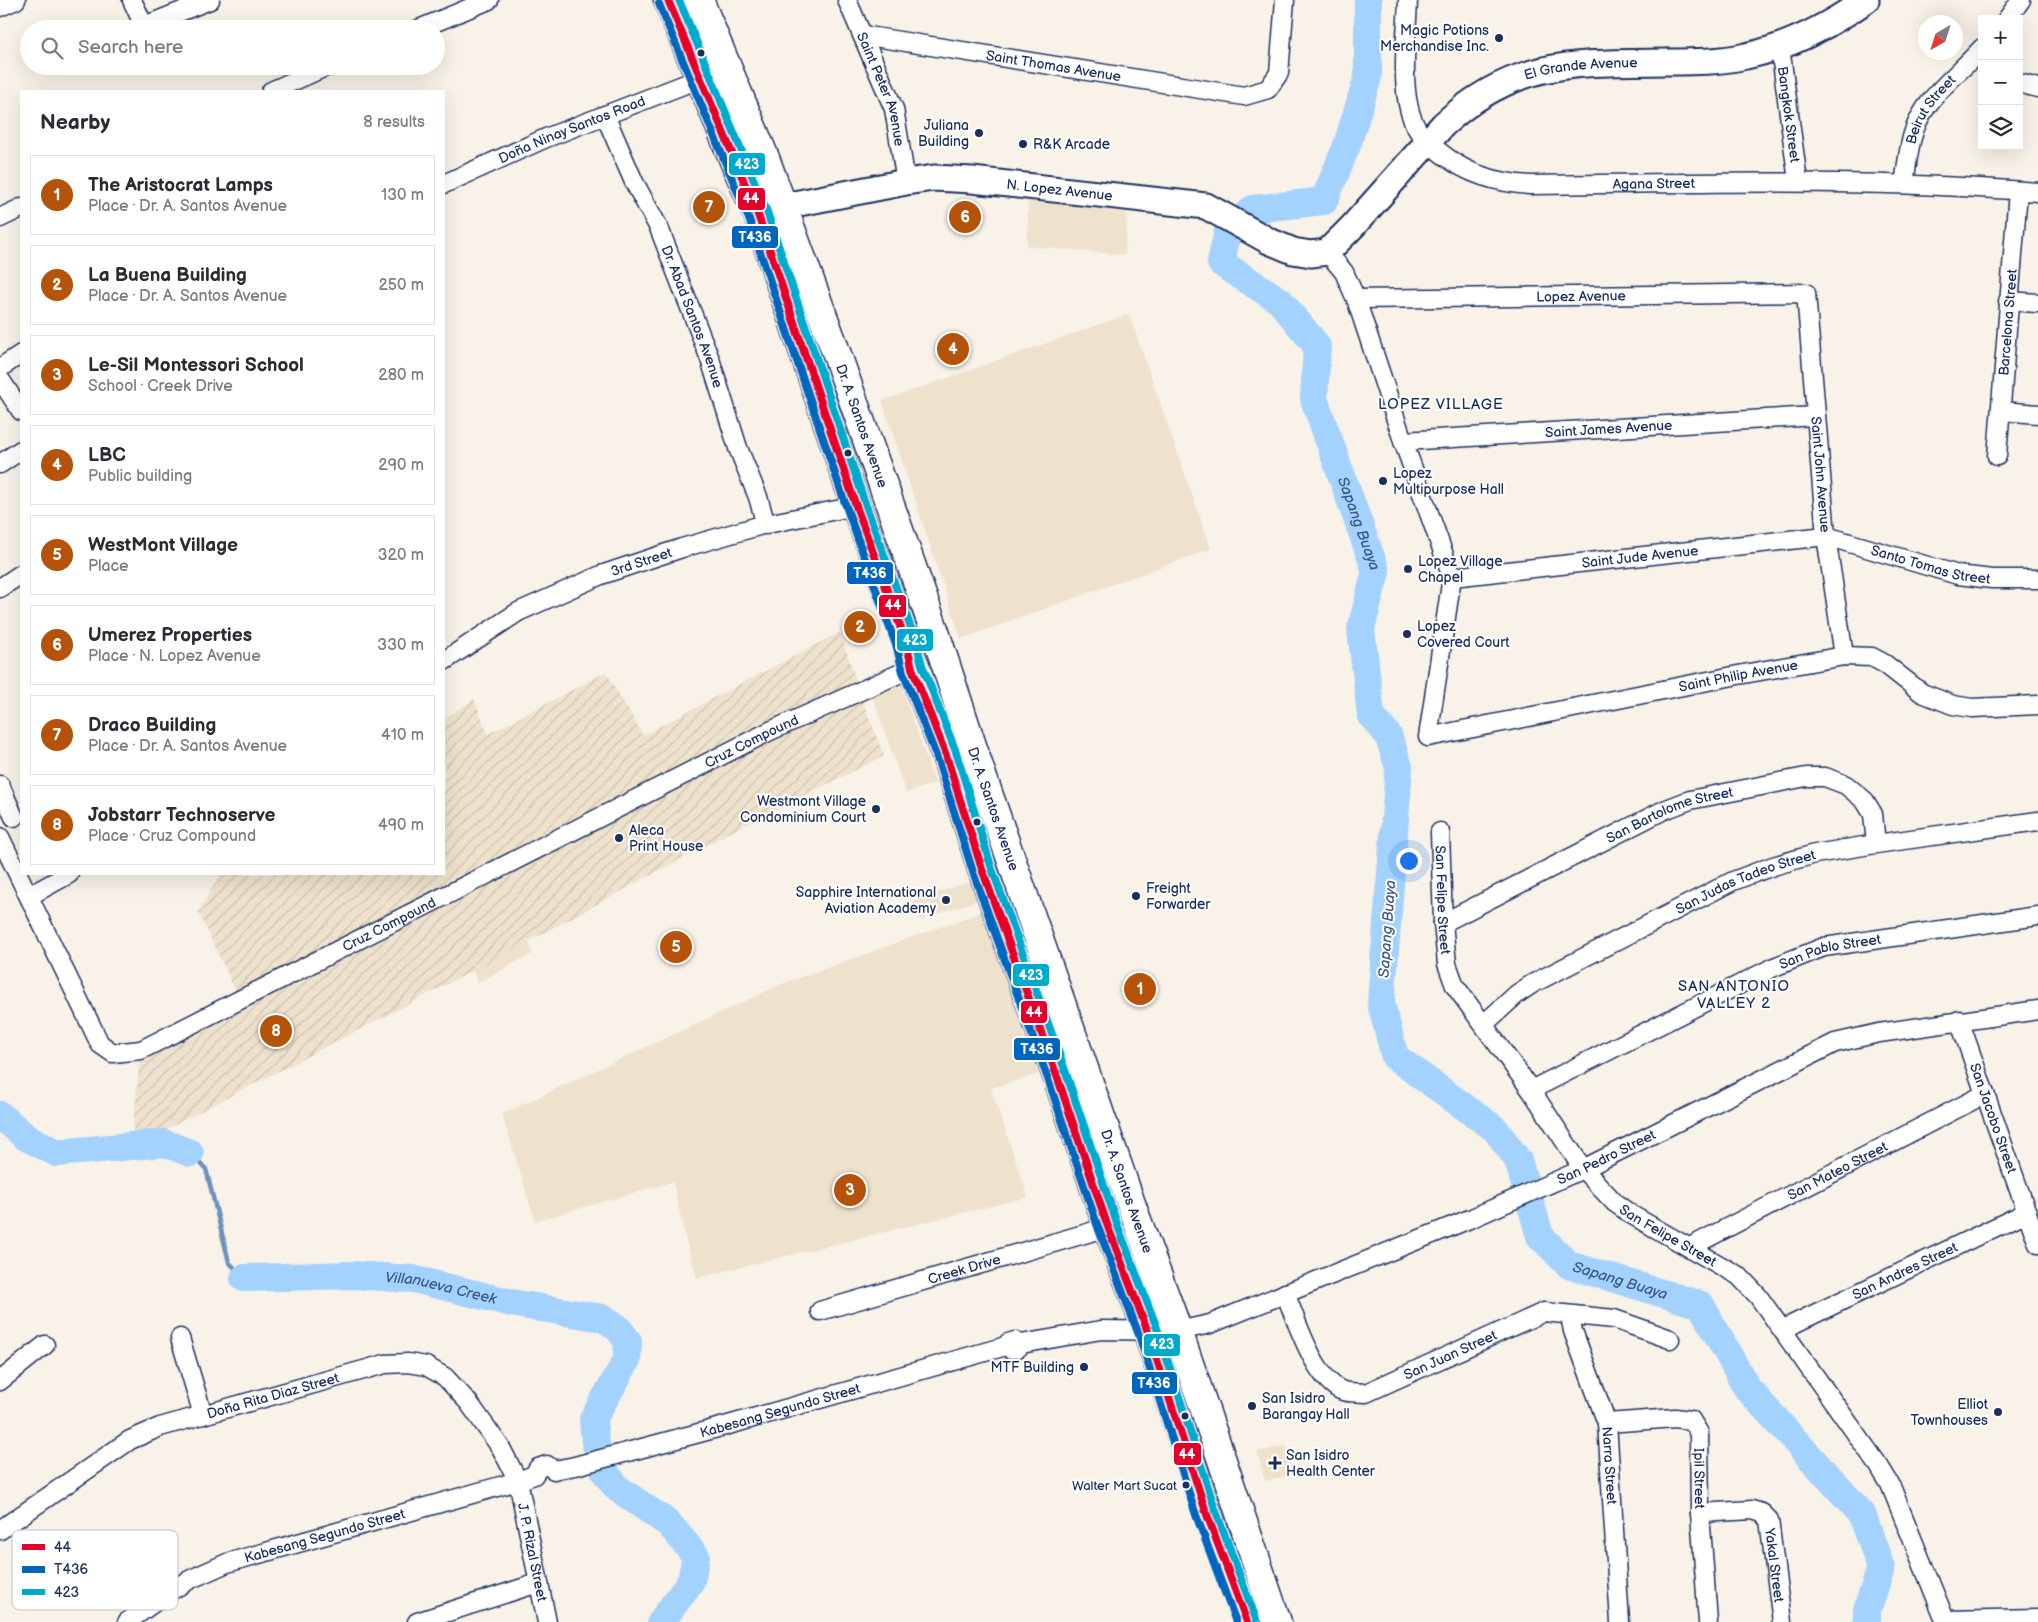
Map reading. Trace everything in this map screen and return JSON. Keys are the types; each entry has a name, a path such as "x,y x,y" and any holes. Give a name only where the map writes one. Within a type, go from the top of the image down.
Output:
{"main road":[{"name":"Dr. A. Santos Avenue","path":"668,0 738,170 771,211 782,292 856,506 946,755 982,869 1108,1227 1148,1332 1206,1512 1247,1622"},
{"name":"Dr. A. Santos Avenue","path":"699,0 771,211 936,635 980,770 1134,1212 1178,1331 1277,1622"},
{"path":"910,656 936,635"}],"street":[{"path":"0,7 16,0"},
{"path":"132,0 141,20"},
{"path":"159,20 210,0"},
{"path":"441,20 489,0"},
{"name":"Saint Peter Avenue","path":"847,0 894,109 906,182"},
{"name":"Saint Thomas Avenue","path":"862,36 1244,96 1268,90 1279,73 1285,0"},
{"name":"Agana Street","path":"1408,0 1406,74 1409,106 1415,126 1428,142 1464,169 1485,177 1510,184 1530,185 1798,181 1904,184 2038,192"},
{"name":"El Grande Avenue","path":"1323,252 1346,233 1459,110 1483,93 1532,73 1559,66 1584,63 1715,60 1746,56 1780,46 1820,29 1866,0"},
{"path":"2010,15 2021,0"},
{"name":"Bangkok Street","path":"1780,46 1798,181"},
{"name":"Beirut Street","path":"1904,184 1914,132 1921,116 1934,98 1978,56"},
{"path":"273,90 307,75"},
{"name":"Doña Ninay Santos Road","path":"445,184 546,138 700,78"},
{"path":"2023,84 2038,88"},
{"name":"Dr. Abad Santos Avenue","path":"605,115 634,182 658,228 710,359 738,448 758,497 766,524"},
{"name":"N. Lopez Avenue","path":"771,211 906,182 934,178 972,180 1206,206 1269,241 1293,251 1311,254 1323,252"},
{"name":"Barcelona Street","path":"1997,456 2018,191"},
{"path":"0,218 20,208"},
{"path":"1323,252 1335,278 1356,299 1403,441 1452,577"},
{"name":"Lopez Avenue","path":"1356,299 1806,293"},
{"name":"Saint John Avenue","path":"1806,293 1826,536 1844,656"},
{"path":"2008,301 2038,303"},
{"path":"0,368 20,355"},
{"path":"0,379 20,409"},
{"path":"2002,411 2038,414"},
{"name":"Saint James Avenue","path":"1403,441 1815,416"},
{"path":"0,464 20,451"},
{"name":"3rd Street","path":"445,660 518,612 601,575 682,548 766,524 856,506"},
{"name":"Saint Jude Avenue","path":"1452,577 1826,536"},
{"name":"Santo Tomas Street","path":"1826,536 1958,575 1992,579 2038,579"},
{"path":"0,588 20,575"},
{"name":"Saint Philip Avenue","path":"1452,577 1428,737 1844,656 1872,657 1885,664 1922,693 1953,705 1972,708 2038,705"},
{"name":"Cruz Compound","path":"0,837 100,1044 113,1053 141,1050 770,731 910,656"},
{"name":"San Bartolome Street","path":"1443,923 1664,810 1690,800 1806,777 1825,777 1846,784 1865,801 1873,814 1876,844"},
{"path":"0,786 12,818"},
{"name":"San Judas Tadeo Street","path":"1484,1024 1517,994 1532,984 1733,881 1773,866 1815,854 2038,821"},
{"name":"San Felipe Street","path":"1440,832 1443,923 1447,964 1455,986 1531,1090 1583,1169 1615,1203 1632,1215 1739,1276 1758,1296 1890,1484 1946,1621"},
{"path":"29,896 67,875"},
{"name":"San Pablo Street","path":"1531,1090 1774,967 1824,947 2038,916"},
{"name":"San Pedro Street","path":"1178,1331 1210,1324 1516,1199 1583,1169 1835,1043 1878,1033 2038,1010"},
{"name":"San Jacobo Street","path":"1959,1020 2038,1244"},
{"name":"San Mateo Street","path":"1690,1247 1985,1094"},
{"name":"San Andres Street","path":"1783,1329 2027,1212"},
{"name":"Creek Drive","path":"820,1311 1108,1227"},
{"name":"San Juan Street","path":"1285,1293 1312,1360 1326,1379 1343,1391 1366,1392 1544,1312 1614,1320 1670,1340"},
{"name":"Narra Street","path":"1570,1316 1573,1331 1606,1423 1620,1622"},
{"name":"Kabesang Segundo Street","path":"178,1587 227,1563 526,1478 538,1468 547,1465 554,1470 575,1466 726,1426 1013,1345 1101,1330 1178,1331"},
{"path":"180,1338 203,1415"},
{"path":"0,1381 45,1345"},
{"name":"Doña Rita Diaz Street","path":"0,1530 130,1440 160,1427 385,1364 408,1363 426,1366 445,1377 469,1403 501,1448 526,1478"},
{"name":"Ipil Street","path":"1606,1423 1674,1418 1691,1420 1699,1433 1700,1513 1708,1622"},
{"name":"J. P. Rizal Street","path":"526,1478 538,1583 547,1622"},
{"name":"Yakal Street","path":"1700,1513 1752,1510 1762,1513 1769,1520 1782,1622"},
{"path":"416,1622 538,1583"},
{"name":"Kabesang Segundo Street","path":"127,1622 144,1610"},
{"path":"1946,1621 2038,1618"}],"shaded area":[{"path":"1028,201 1127,213 1125,255 1027,246"},
{"path":"1129,314 1211,549 961,639 882,401"},
{"path":"840,632 884,756 729,833 469,973 157,1134 132,1139 141,1045 236,992 198,911 220,875 445,875 445,718 474,699 488,734 606,672 643,735"},
{"path":"901,686 935,783 906,793 872,695"},
{"name":"Sapphire International Aviation Academy","path":"972,881 978,900 920,920 913,901"},
{"path":"982,912 1039,1074 991,1088 1028,1197 697,1278 686,1241 673,1182 535,1221 502,1114 782,984"},
{"path":"529,940 532,954 477,983 472,967"},
{"name":"San Isidro Health Center","path":"1286,1445 1294,1474 1265,1481 1257,1452"}],"waterway":[{"name":"Sapang Buaya","path":"1368,0 1368,77 1347,145 1324,201 1253,209 1228,231 1221,263 1280,301 1317,346 1314,399 1376,571 1361,629 1371,715 1388,735 1399,767 1381,1003 1395,1057 1495,1129 1518,1160 1540,1236 1569,1265 1701,1305 1747,1388 1862,1514 1881,1568 1867,1610 1867,1622"},
{"name":"Villanueva Creek","path":"0,1115 26,1137 57,1153 164,1143 190,1153"},
{"name":"Villanueva Creek","path":"190,1153 206,1169 229,1262 244,1278"},
{"name":"Villanueva Creek","path":"244,1278 352,1275 413,1279 516,1304 603,1318 617,1327 628,1341 627,1360 593,1419 595,1441 605,1472 617,1488 669,1524 696,1556 691,1581 661,1622"}],"transit line":[{"name":"44","path":"668,0 758,215 856,506 907,645 912,668 946,755 982,869 1057,1076 1108,1227 1148,1332 1206,1512 1247,1622"},
{"name":"423","path":"679,0 767,212 865,503 916,642 922,665 956,752 991,866 1066,1073 1117,1224 1157,1328 1215,1509 1256,1619"},
{"name":"T436","path":"659,4 749,219 847,509 897,648 903,672 937,758 973,872 1048,1079 1099,1230 1139,1335 1196,1515 1236,1622"}],"place":[{"name":"Magic Potions Merchandise Inc.","path":"1499,38"},
{"name":"Juliana Building","path":"979,133"},
{"name":"R&K Arcade","path":"1023,144"},
{"name":"Draco Building","path":"709,207"},
{"name":"Umerez Properties","path":"965,217"},
{"name":"LBC","path":"953,349"},
{"name":"Lopez Multipurpose Hall","path":"1383,481"},
{"name":"Lopez Village Chapel","path":"1408,569"},
{"name":"La Buena Building","path":"860,627"},
{"name":"Lopez Covered Court","path":"1407,634"},
{"name":"Westmont Village Condominium Court","path":"876,809"},
{"name":"Aleca Print House","path":"619,838"},
{"name":"Freight Forwarder","path":"1136,896"},
{"name":"Sapphire International Aviation Academy","path":"946,900"},
{"name":"WestMont Village","path":"676,947"},
{"name":"The Aristocrat Lamps","path":"1140,989"},
{"name":"Jobstarr Technoserve","path":"276,1031"},
{"name":"Le-Sil Montessori School","path":"850,1190"},
{"name":"MTF Building","path":"1084,1367"},
{"name":"San Isidro Barangay Hall","path":"1252,1406"},
{"name":"Elliot Townhouses","path":"1998,1412"},
{"name":"San Isidro Health Center","path":"1275,1463"},
{"name":"Walter Mart Sucat","path":"1186,1485"}],"district":[{"name":"LOPEZ VILLAGE","path":"1441,404"},
{"name":"SAN ANTONIO VALLEY 2","path":"1734,994"}]}
